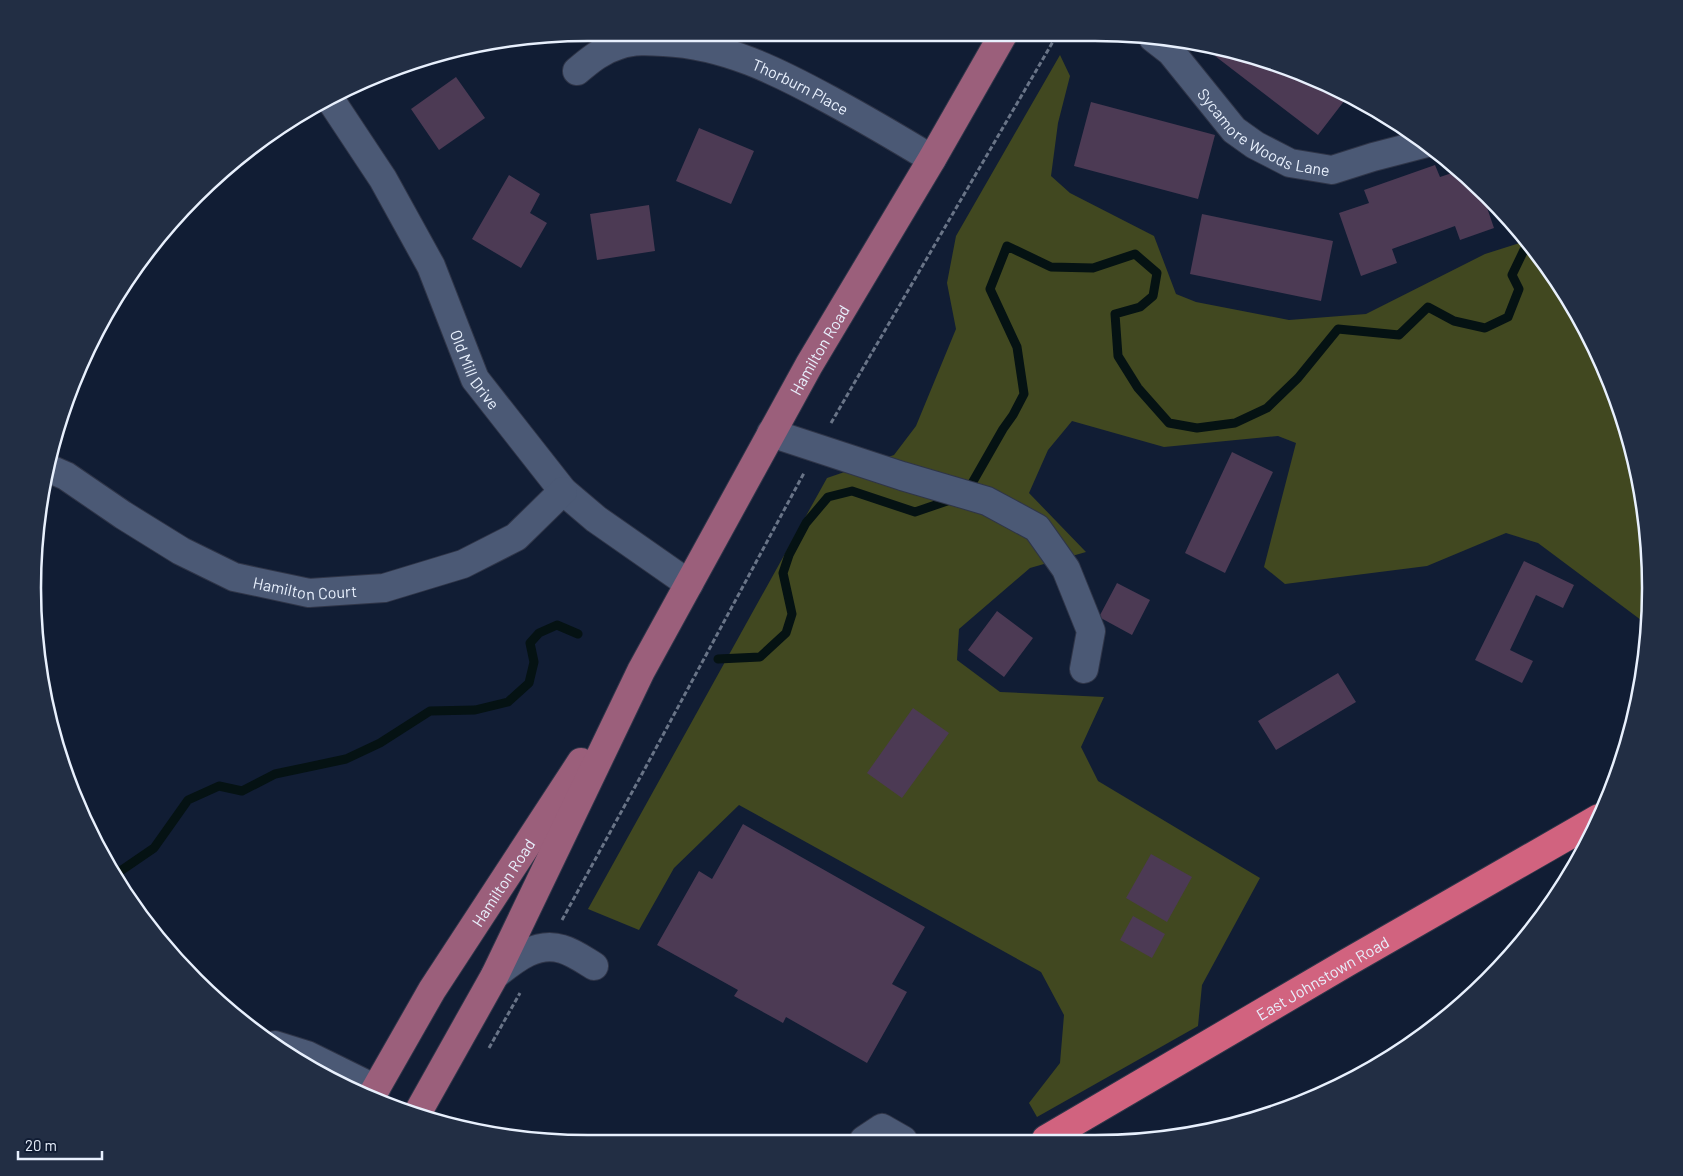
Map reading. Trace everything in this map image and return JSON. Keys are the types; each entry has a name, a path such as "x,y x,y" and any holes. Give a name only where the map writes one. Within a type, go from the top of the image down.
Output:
{"highway":[{"name":"East Johnstown Road","path":"1053,1135 1587,825"}],"main road":[{"name":"Hamilton Road","path":"420,1108 495,975 641,671 809,365 932,159 999,41"},
{"name":"Hamilton Road","path":"375,1091 432,990 641,671"}],"street":[{"name":"Thorburn Place","path":"577,71 601,52 620,44 642,41 672,42 715,49 750,60 808,88 932,159"},
{"name":"Sycamore Woods Lane","path":"1163,46 1171,52 1234,130 1255,145 1290,163 1332,170 1417,146"},
{"name":"Old Mill Drive","path":"334,105 383,179 431,266 475,379 563,491 596,519 689,584"},
{"path":"771,433 902,476 987,501 1037,528 1066,569 1092,631 1084,669"},
{"name":"Hamilton Court","path":"54,471 66,476 123,515 182,551 234,577 309,593 384,588 463,564 516,537 563,491"},
{"path":"495,975 517,958 532,950 547,946 563,949 594,966"},
{"path":"302,1053 354,1082"},
{"path":"872,1135 882,1128 894,1135"}],"path":[{"path":"547,946 852,385 1053,41"},
{"path":"489,1048 523,988"}],"green space":[{"path":"1060,55 1070,76 1058,123 1051,176 1070,193 1154,236 1176,294 1196,302 1289,320 1366,314 1485,254 1519,243 1550,284 1585,346 1600,379 1613,412 1623,446 1631,481 1641,552 1641,620 1538,543 1506,533 1427,566 1285,584 1264,567 1296,443 1278,436 1164,447 1072,421 1048,450 1029,493 1086,552 1030,568 959,629 957,660 1000,692 1104,697 1081,747 1098,781 1260,878 1202,985 1198,1026 1037,1117 1029,1103 1060,1063 1064,1015 1041,972 739,805 674,868 639,930 588,909 827,478 894,455 916,426 956,329 947,283 956,236"}],"building":[{"path":"1215,56 1271,70 1344,102 1318,135"},
{"path":"456,77 485,118 439,150 411,109"},
{"path":"1091,102 1215,135 1198,199 1074,166"},
{"path":"699,128 754,151 731,204 676,181"},
{"path":"1435,165 1440,177 1451,173 1482,201 1486,206 1494,228 1460,240 1455,226 1392,249 1397,263 1361,276 1339,213 1369,203 1364,190"},
{"path":"509,175 540,194 530,213 547,223 521,268 472,239"},
{"path":"649,205 655,251 597,260 590,214"},
{"path":"1202,214 1333,241 1321,301 1190,274"},
{"path":"1232,452 1273,472 1225,573 1185,553"},
{"path":"1524,561 1574,585 1563,608 1536,595 1510,650 1533,661 1522,683 1475,660"},
{"path":"1117,583 1150,600 1132,635 1099,617"},
{"path":"997,611 1033,638 1004,677 968,650"},
{"path":"1338,673 1356,702 1276,750 1258,721"},
{"path":"913,708 949,733 902,798 867,773"},
{"path":"743,824 925,927 892,984 907,992 867,1063 786,1017 783,1023 734,996 738,990 657,945 699,871 712,879"},
{"path":"1151,854 1192,877 1167,922 1126,898"},
{"path":"1133,916 1165,934 1152,958 1120,940"}],"waterway":[{"path":"967,492 1024,394 1017,347 990,289 1007,246 1051,267 1093,268 1135,254 1157,273 1153,296 1140,307 1115,314 1118,356 1138,388 1169,423 1197,428 1235,423 1267,408 1298,378 1338,329 1399,335 1428,307 1454,321 1485,328 1508,317 1519,289 1512,275 1525,250"},
{"path":"718,659 760,657 786,633 792,614 783,573 789,555 806,523 828,497 852,491 915,512 953,499"},
{"path":"121,871 154,848 188,800 219,786 242,791 275,774 346,759 380,743 430,711 475,710 508,702 529,683 534,662 530,643 539,633 557,625 578,634"}]}
